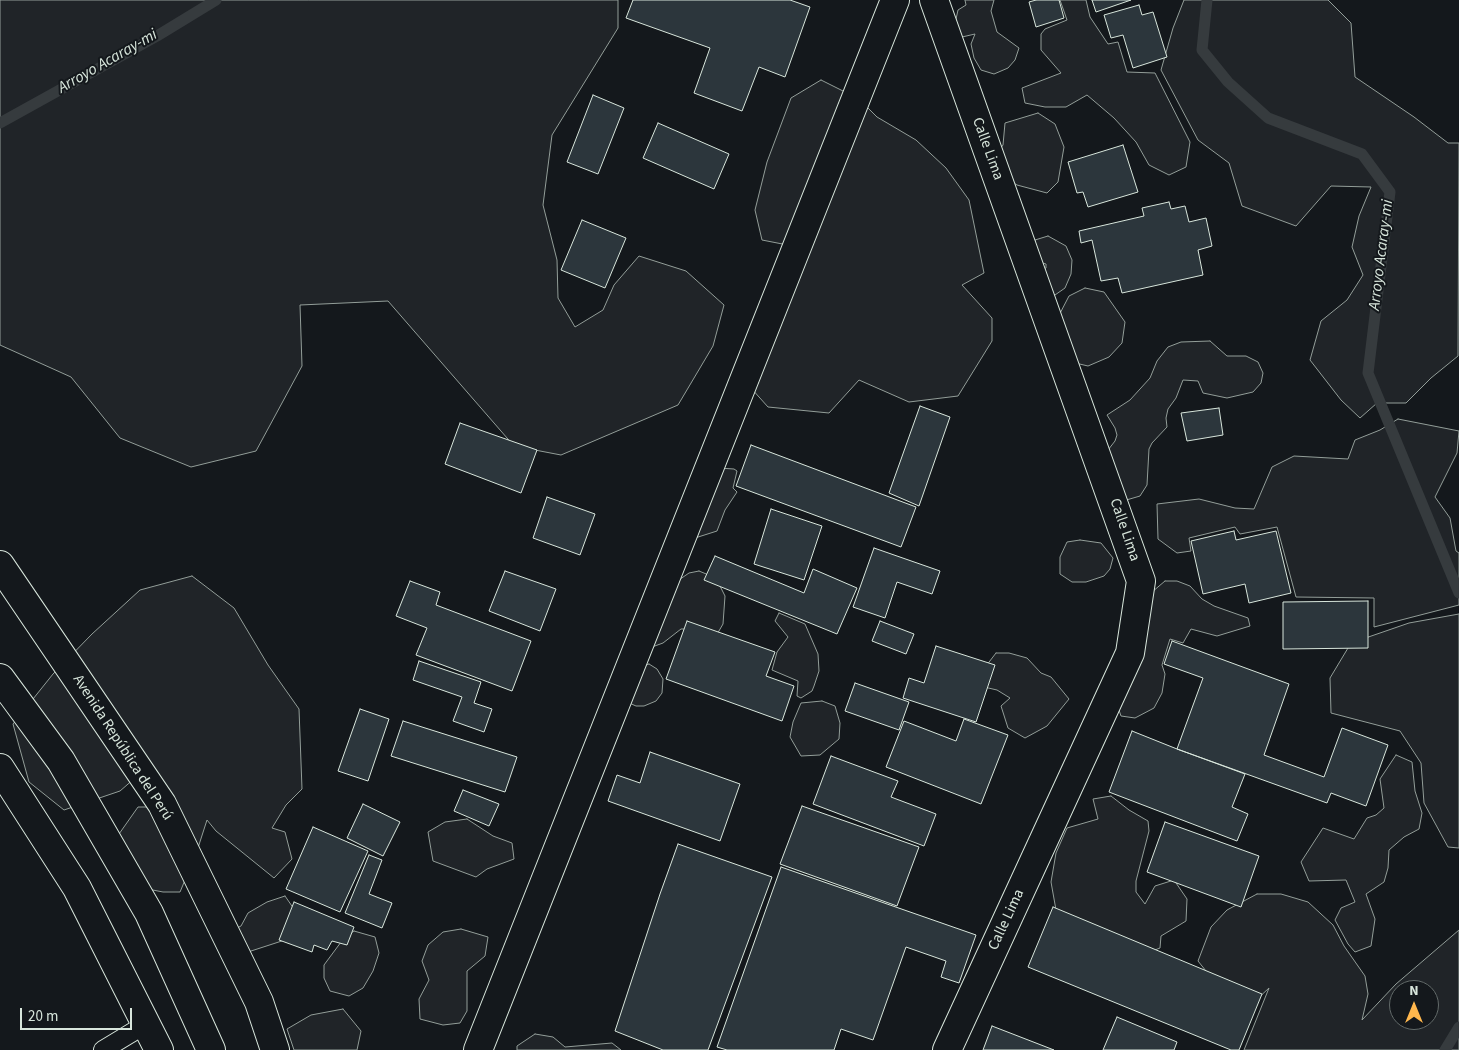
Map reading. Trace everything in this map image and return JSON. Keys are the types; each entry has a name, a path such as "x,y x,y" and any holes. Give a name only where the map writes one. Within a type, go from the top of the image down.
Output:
{"main road":[{"path":"478,1050 895,0"},
{"name":"Calle Lima","path":"934,0 1141,581 1130,652 946,1050"},
{"name":"Avenida República del Perú","path":"0,565 162,804 259,1002 275,1050"},
{"path":"0,678 61,761 149,913 211,1050"},
{"path":"0,768 77,888 159,1050"}],"lane":[{"path":"103,1050 146,1024"}],"shaded area":[{"path":"0,0 618,0 618,28 552,135 543,205 557,260 558,298 575,327 603,310 614,285 639,256 686,271 724,305 713,346 678,405 561,455 514,446 388,301 300,305 302,366 256,451 191,467 120,438 71,377 0,345"},
{"path":"965,0 994,0 991,11 997,32 1019,48 1015,60 1008,68 994,74 981,70 974,58 971,44 975,34 962,37 954,28 958,10 966,5"},
{"path":"1060,0 1086,0 1090,17 1108,44 1118,42 1127,72 1155,73 1190,142 1186,167 1169,175 1149,165 1136,142 1114,118 1087,95 1066,107 1045,107 1025,103 1022,88 1061,73 1041,50 1041,34 1045,29 1067,20"},
{"path":"1184,0 1328,0 1351,23 1355,77 1414,117 1448,143 1459,143 1458,356 1431,378 1406,403 1377,403 1360,418 1341,400 1310,360 1321,321 1347,300 1363,275 1352,247 1359,216 1371,187 1331,186 1296,226 1242,206 1229,163 1198,140 1161,70 1173,28"},
{"path":"821,80 859,99 877,117 916,140 946,168 969,200 984,273 962,285 992,318 992,341 958,396 909,402 859,380 829,413 768,407 742,378 808,249 762,240 755,210 767,162 791,98"},
{"path":"1038,113 1055,124 1064,147 1058,182 1047,193 1017,185 999,174 994,157 1003,145 1005,123"},
{"path":"1048,236 1066,246 1072,260 1071,274 1065,288 1055,295 1044,291 1040,271 1046,268 1046,264 1039,262 1034,251 1035,240"},
{"path":"1085,288 1104,292 1125,322 1122,343 1109,357 1088,366 1067,361 1055,323 1069,296"},
{"path":"1210,341 1227,356 1246,356 1258,362 1263,373 1261,383 1253,392 1227,398 1203,393 1198,381 1183,380 1176,398 1168,409 1167,427 1149,449 1147,485 1140,496 1123,501 1108,450 1117,435 1107,415 1130,400 1150,378 1157,361 1168,347 1181,342"},
{"path":"1398,419 1459,431 1457,453 1435,497 1450,518 1456,551 1459,553 1459,605 1374,627 1374,598 1296,597 1277,527 1240,534 1235,527 1189,538 1191,551 1177,553 1158,539 1157,504 1199,499 1235,508 1254,509 1272,467 1294,456 1348,459 1355,440 1380,430"},
{"path":"703,467 734,469 737,471 733,488 737,492 725,510 717,531 695,538"},
{"path":"1080,540 1101,543 1113,558 1110,569 1104,576 1086,582 1072,582 1060,574 1060,557 1067,542"},
{"path":"699,571 716,578 725,596 723,624 716,636 691,629 681,629 663,643 652,647 673,584 689,573"},
{"path":"192,576 234,608 268,665 299,709 302,789 286,805 272,828 285,832 292,859 274,878 216,831 207,820 196,854 180,892 163,892 127,885 119,834 138,807 157,807 135,778 120,791 64,810 29,782 13,724 53,674 92,634 140,590"},
{"path":"1165,581 1177,581 1190,586 1202,599 1214,606 1248,618 1250,626 1217,636 1191,629 1183,643 1170,639 1162,665 1165,674 1162,693 1154,708 1135,718 1121,716 1117,704 1152,592"},
{"path":"779,613 805,624 818,654 819,671 814,686 812,691 801,698 797,696 798,681 772,670 777,652 788,637 775,621"},
{"path":"1459,614 1459,848 1448,847 1424,803 1421,763 1400,731 1331,713 1330,678 1351,643 1409,623"},
{"path":"996,653 1009,653 1027,658 1041,673 1051,677 1069,699 1047,726 1025,738 1008,728 1001,706 1010,698 997,690 984,687 986,666"},
{"path":"649,664 657,669 663,679 662,693 656,701 644,706 636,706 627,702 633,669"},
{"path":"822,701 835,706 840,723 839,739 820,755 801,756 790,737 793,722 801,703"},
{"path":"1396,755 1412,762 1415,791 1422,813 1419,829 1404,837 1389,850 1388,868 1384,882 1366,894 1375,919 1371,946 1355,952 1348,944 1335,920 1341,908 1355,902 1346,880 1309,881 1301,862 1323,828 1354,839 1367,818 1376,815 1384,808 1380,779"},
{"path":"1111,796 1129,810 1148,821 1149,831 1136,881 1136,892 1145,904 1155,886 1174,880 1187,899 1186,921 1161,936 1160,948 1132,959 1056,910 1051,882 1056,853 1067,828 1098,819 1093,799"},
{"path":"467,819 493,836 512,843 514,859 487,869 476,877 433,861 428,832 445,822"},
{"path":"1257,894 1281,894 1308,902 1333,925 1344,946 1365,976 1368,994 1362,1020 1389,991 1389,1030 1439,1030 1439,980 1401,980 1459,930 1459,1050 1244,1050 1269,988 1255,1001 1210,976 1198,961 1211,927 1227,910"},
{"path":"285,896 294,909 291,938 248,952 237,971 219,953 225,934 241,926 248,913 267,902"},
{"path":"461,929 488,937 485,956 467,971 467,1011 460,1023 443,1025 420,1019 419,999 429,980 422,961 428,945 443,932"},
{"path":"354,931 375,937 379,953 373,971 363,988 349,996 330,991 324,978 324,965 344,938"},
{"path":"343,1009 361,1031 357,1050 294,1050 287,1029 311,1015"},
{"path":"535,1034 553,1037 565,1047 612,1043 621,1050 517,1050 517,1046"}],"building":[{"path":"633,0 790,0 810,7 785,77 759,67 742,111 694,93 710,48 626,18"},
{"path":"1036,0 1059,0 1064,18 1036,27 1029,2"},
{"path":"1092,0 1131,0 1096,12"},
{"path":"1139,5 1142,15 1153,12 1167,57 1133,68 1123,35 1111,38 1104,15"},
{"path":"593,95 624,108 598,174 567,162"},
{"path":"658,123 729,154 714,189 643,158"},
{"path":"1123,145 1138,192 1088,207 1083,192 1077,193 1068,162"},
{"path":"1169,202 1171,209 1185,206 1189,222 1206,218 1212,246 1198,250 1203,275 1122,293 1118,278 1101,281 1092,240 1081,243 1079,231 1144,216 1142,208"},
{"path":"582,220 626,238 605,288 561,270"},
{"path":"920,406 950,417 919,506 889,493"},
{"path":"1219,408 1223,435 1187,441 1181,413"},
{"path":"460,423 537,450 521,493 445,464"},
{"path":"751,445 916,507 901,547 736,486"},
{"path":"547,497 595,514 580,555 533,538"},
{"path":"771,509 822,526 804,580 754,564"},
{"path":"1234,531 1236,540 1276,531 1291,593 1249,603 1245,584 1203,594 1191,541"},
{"path":"874,548 940,571 932,594 897,582 885,618 853,607"},
{"path":"715,556 804,593 813,569 857,588 837,634 704,580"},
{"path":"505,571 556,589 540,631 489,611"},
{"path":"410,581 440,592 436,605 531,641 512,691 416,655 427,628 396,616"},
{"path":"1368,601 1368,648 1283,649 1283,602"},
{"path":"687,621 775,652 766,676 794,686 782,721 666,679"},
{"path":"880,621 914,634 906,654 872,641"},
{"path":"1172,641 1289,684 1264,755 1324,777 1342,728 1388,745 1366,806 1331,793 1327,803 1177,749 1203,678 1164,664"},
{"path":"936,646 995,665 976,722 903,698 909,678 924,683"},
{"path":"419,661 481,682 474,703 492,709 484,732 453,721 462,697 413,680"},
{"path":"855,683 909,702 899,730 845,711"},
{"path":"360,709 389,719 368,781 338,771"},
{"path":"964,719 1008,735 981,804 886,767 904,721 956,741"},
{"path":"403,721 517,757 505,792 391,756"},
{"path":"1132,731 1245,774 1232,807 1248,814 1237,841 1109,792"},
{"path":"650,752 740,784 720,841 608,801 617,775 640,783"},
{"path":"831,756 898,781 891,797 936,814 924,846 813,804"},
{"path":"463,790 499,804 489,826 454,811"},
{"path":"363,804 400,822 383,856 347,838"},
{"path":"802,806 919,847 897,906 780,864"},
{"path":"1165,822 1259,856 1241,907 1147,872"},
{"path":"313,827 368,851 340,912 286,889"},
{"path":"678,844 772,877 708,1050 663,1050 615,1031"},
{"path":"369,855 382,860 369,894 392,903 382,928 345,913"},
{"path":"781,867 976,935 959,983 941,977 946,961 906,947 873,1040 841,1029 834,1050 727,1050 717,1047"},
{"path":"294,902 354,927 347,945 332,941 327,950 314,945 312,952 279,940"},
{"path":"1053,907 1262,994 1239,1050 1231,1050 1028,967"},
{"path":"1117,1017 1177,1042 1174,1050 1103,1050"},
{"path":"992,1026 1054,1050 983,1050"}],"waterway":[{"name":"Arroyo Acaray-mi","path":"0,123 157,36 216,0"},
{"name":"Arroyo Acaray-mi","path":"1207,0 1202,50 1228,82 1268,118 1362,154 1390,192 1368,373 1459,593"},
{"name":"Arroyo Acaray-mi","path":"1445,1050 1459,1027"}]}
